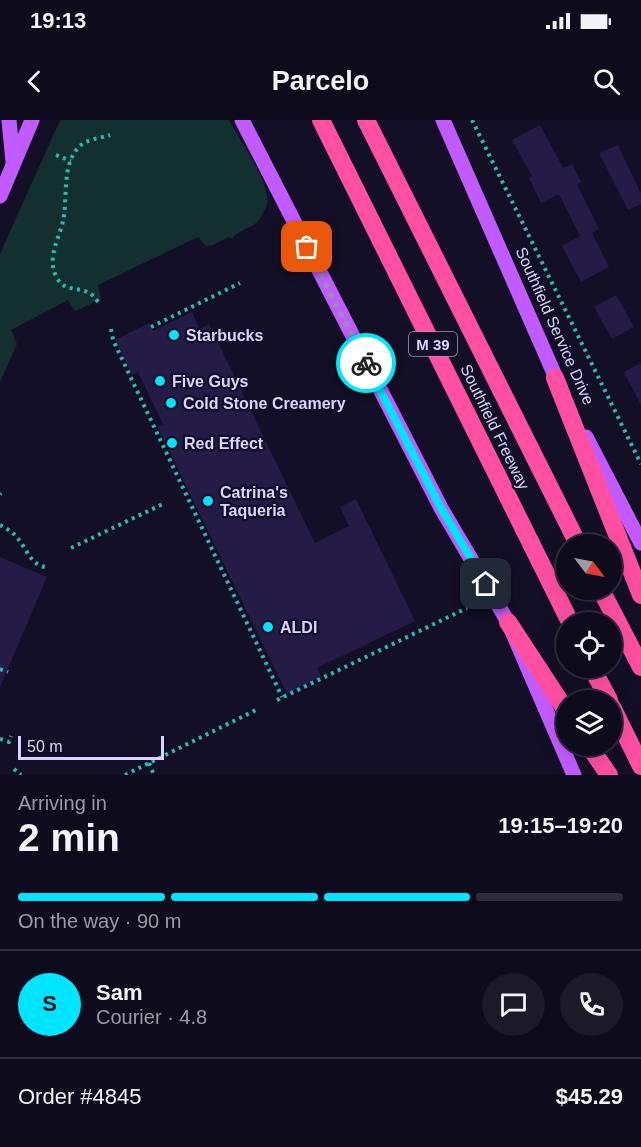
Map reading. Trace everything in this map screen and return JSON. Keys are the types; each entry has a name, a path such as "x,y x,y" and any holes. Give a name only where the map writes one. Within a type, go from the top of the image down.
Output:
{"highway":[{"name":"Southfield Freeway","path":"321,120 565,612"},
{"name":"Southfield Freeway","path":"366,120 573,534"},
{"path":"555,378 641,595"},
{"path":"606,600 641,667"},
{"path":"508,622 556,695"},
{"path":"622,727 641,766"},
{"path":"596,756 609,775"}],"main road":[{"path":"9,120 13,165"},
{"path":"0,196 32,120"},
{"path":"242,120 441,508 508,622 574,775"},
{"name":"Southfield Service Drive","path":"443,120 555,378 641,543"}],"path":[{"path":"472,120 641,464"},
{"path":"98,302 94,294 86,290 61,284 54,270 52,258 63,221 64,188 71,161 79,146 110,135"},
{"path":"56,155 71,161"},
{"path":"151,327 240,283"},
{"path":"111,329 113,340 187,492 282,697"},
{"path":"71,548 165,503"},
{"path":"0,525 19,539 35,563 41,567 49,567"},
{"path":"277,700 467,608"},
{"path":"0,669 8,672"},
{"path":"125,775 256,710"},
{"path":"0,738 9,742 11,736"},
{"path":"148,763 154,775"},
{"path":"15,769 21,775"}],"green space":[{"path":"60,120 229,120 265,186 266,205 258,221 232,239 229,237 206,246 198,237 98,285 101,299 76,311 68,300 11,330 17,344 0,382 0,254"}],"building":[{"path":"540,125 563,168 572,164 581,182 577,185 599,229 592,233 609,267 581,282 562,246 580,236 559,194 541,203 529,178 532,176 512,140"},
{"path":"618,145 641,194 641,204 628,210 599,153"},
{"path":"616,295 634,327 612,339 594,307"},
{"path":"192,312 200,329 209,324 315,543 349,526 340,507 356,499 415,621 317,668 321,677 287,694 157,426 163,424 138,372 132,375 115,340 149,323 153,331"},
{"path":"641,363 641,405 624,372"},
{"path":"0,557 47,577 0,687"}],"way so far":[{"path":"307,247 366,363"}],"place":[{"name":"Starbucks","path":"174,335"},
{"name":"Five Guys","path":"160,381"},
{"name":"Cold Stone Creamery","path":"171,403"},
{"name":"Red Effect","path":"172,443"},
{"name":"Catrina's Taqueria","path":"208,501"},
{"name":"ALDI","path":"268,627"}],"route":[{"path":"366,363 441,508 486,584"}]}
